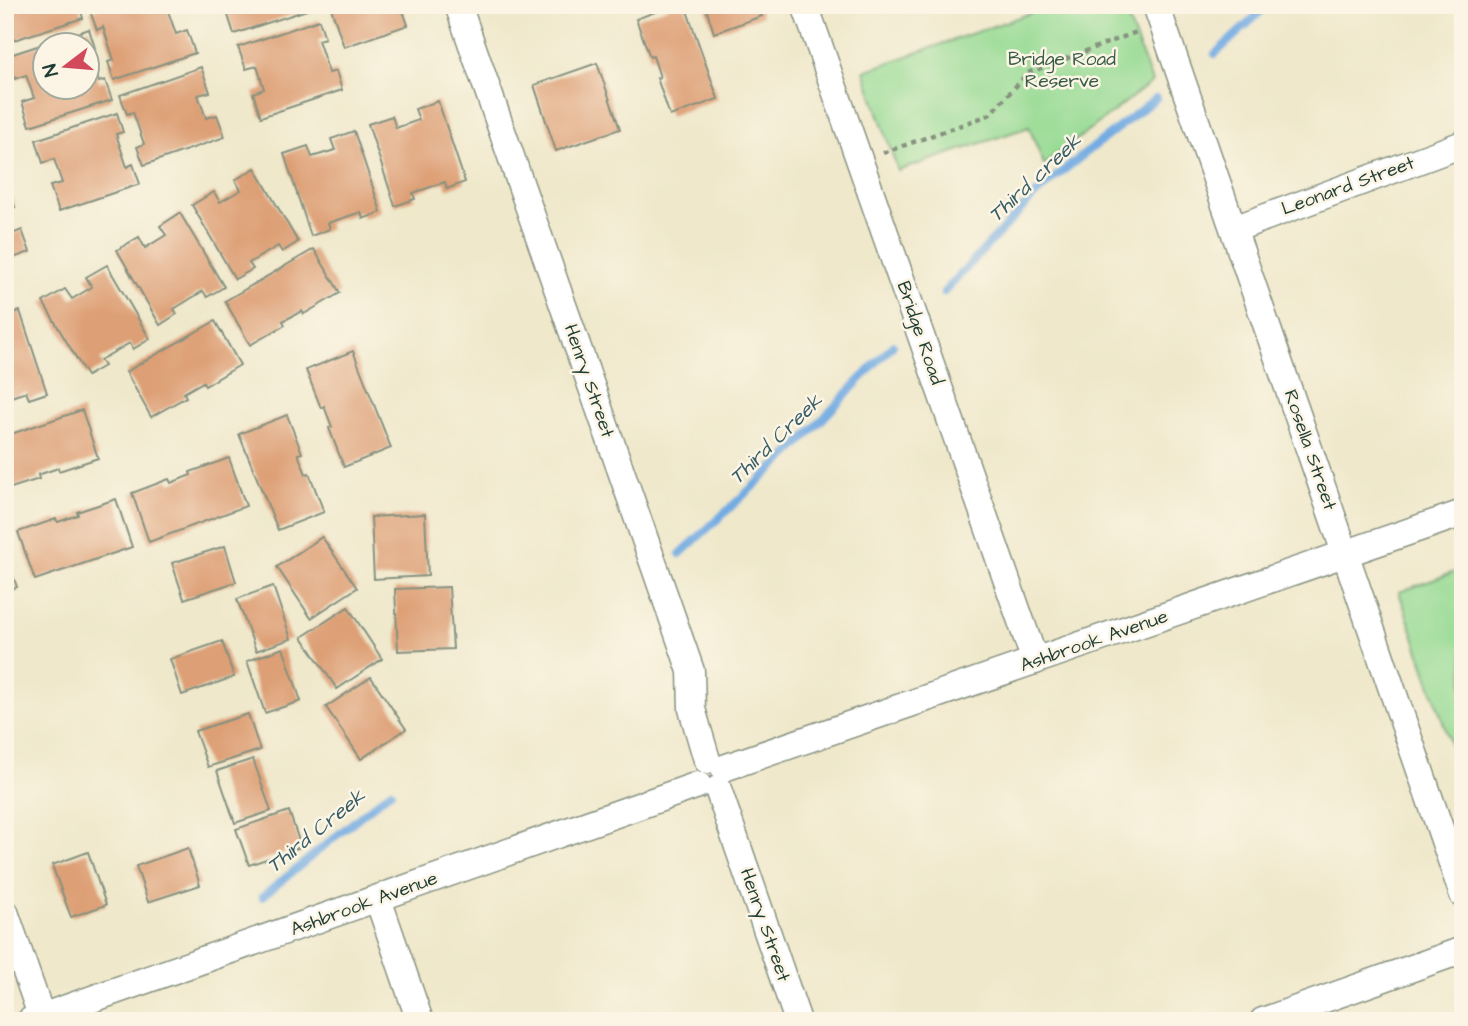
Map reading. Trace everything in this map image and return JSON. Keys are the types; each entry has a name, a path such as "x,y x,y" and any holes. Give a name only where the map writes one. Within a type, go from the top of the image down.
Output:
{"street":[{"name":"Henry Street","path":"458,5 691,671 692,709 712,776 798,1021"},
{"name":"Bridge Road","path":"805,5 1035,662"},
{"name":"Rosella Street","path":"1159,14 1463,895"},
{"name":"Leonard Street","path":"1234,229 1463,144"},
{"name":"Ashbrook Avenue","path":"38,1019 378,899 712,776 1463,513"},
{"path":"378,899 420,1021"},
{"path":"5,912 38,1019"},
{"path":"1263,1021 1463,950"}],"path":[{"path":"860,161 989,115 1028,73 1159,14"}],"green space":[{"name":"Bridge Road Reserve","path":"1054,5 1123,5 1152,82 1044,165 1029,127 898,171 864,71"},
{"path":"1463,569 1463,781 1399,592"}],"building":[{"path":"5,5 79,5 83,18 32,32 32,34 5,43"},
{"path":"105,5 183,5 168,11 176,34 187,30 195,53 114,80 108,62 114,60 103,27 97,30 90,11"},
{"path":"239,5 319,6 234,34 226,9"},
{"path":"330,5 401,5 408,25 344,47"},
{"path":"674,5 685,5 718,99 670,116 657,78 660,77 653,56 650,57 636,19"},
{"path":"705,5 759,5 762,16 714,33"},
{"path":"319,20 325,38 318,40 329,73 336,71 342,90 261,117 253,93 264,89 257,66 246,69 238,47"},
{"path":"32,48 32,92 26,75 15,79 7,56"},
{"path":"597,63 620,129 556,151 534,85"},
{"path":"201,67 210,92 198,95 206,118 217,115 225,137 144,165 137,147 144,144 133,112 127,114 120,95"},
{"path":"105,80 112,100 30,126 22,102 32,99 32,102 102,102 102,81"},
{"path":"438,101 465,182 447,189 445,182 413,193 415,199 395,206 368,124 392,116 396,128 419,120 415,109"},
{"path":"117,113 123,132 116,134 127,167 133,164 140,184 59,211 50,186 62,183 54,159 43,163 36,140"},
{"path":"354,131 381,212 363,219 361,212 328,223 330,229 311,236 284,154 308,146 312,157 335,150 331,139"},
{"path":"255,168 298,242 282,252 278,246 249,263 253,269 235,279 192,205 214,192 220,202 241,190 235,180"},
{"path":"5,180 15,207 5,210"},
{"path":"180,213 224,287 207,297 203,291 174,309 177,314 160,325 117,250 139,237 145,248 166,235 160,226"},
{"path":"5,217 12,234 22,230 30,252 5,261"},
{"path":"314,249 340,293 304,314 302,311 283,321 285,325 250,345 225,301"},
{"path":"107,265 150,339 133,349 130,343 100,360 104,366 87,376 43,302 65,289 72,299 92,287 86,277"},
{"path":"20,311 47,393 29,399 26,392 5,399 5,316"},
{"path":"215,321 240,365 205,386 203,382 184,393 186,397 151,417 126,372"},
{"path":"353,351 391,448 344,467 329,428 332,427 324,406 321,408 306,370"},
{"path":"82,410 98,458 59,471 58,468 38,475 39,479 5,490 5,436"},
{"path":"287,415 302,453 298,454 306,474 309,473 324,512 278,530 239,434"},
{"path":"229,458 246,506 149,542 132,493 169,479 171,483 191,475 190,472"},
{"path":"116,499 132,547 35,580 18,532 56,519 58,522 78,515 77,512"},
{"path":"425,514 428,576 374,579 371,517"},
{"path":"322,537 357,588 311,618 277,567"},
{"path":"225,546 236,582 184,599 172,563"},
{"path":"5,554 17,587 5,591"},
{"path":"273,586 291,639 256,651 237,599"},
{"path":"449,587 453,649 398,651 395,589"},
{"path":"348,607 382,659 337,689 302,637"},
{"path":"222,641 234,677 182,695 170,659"},
{"path":"283,648 301,701 265,713 247,661"},
{"path":"371,677 406,729 361,759 326,707"},
{"path":"248,714 260,750 208,767 195,731"},
{"path":"253,759 271,811 235,823 217,771"},
{"path":"289,811 301,847 249,865 236,829"},
{"path":"188,848 200,885 148,902 136,866"},
{"path":"88,852 106,905 71,917 52,865"}],"waterway":[{"name":"Third creek","path":"1215,54 1268,5"},
{"name":"Third creek","path":"944,292 1033,197 1156,98"},
{"name":"Third Creek","path":"680,554 797,446 893,345"},
{"name":"Third Creek","path":"262,897 391,791"}]}
